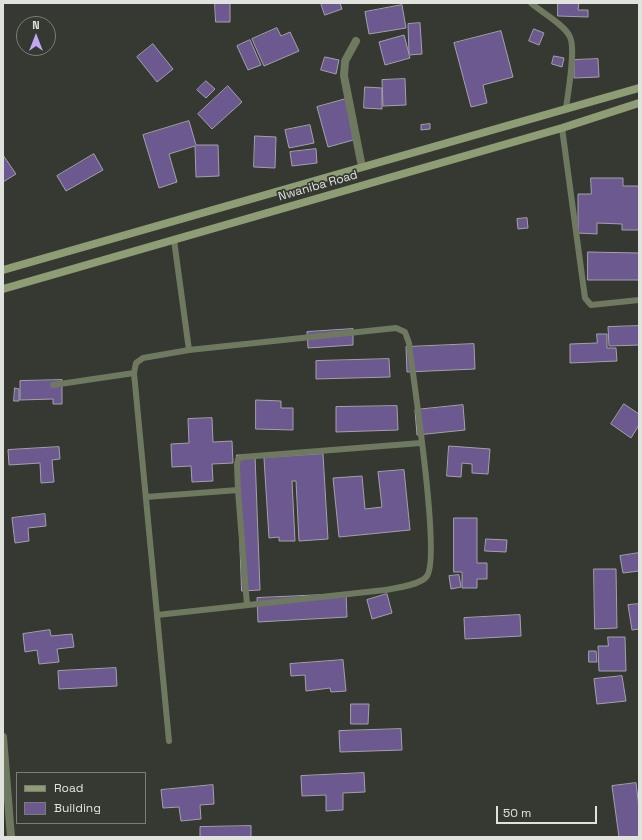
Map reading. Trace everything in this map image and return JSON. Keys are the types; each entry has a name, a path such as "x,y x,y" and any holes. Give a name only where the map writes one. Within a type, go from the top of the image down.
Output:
{"main road":[{"path":"3,270 639,88"},
{"name":"Nwaniba Road","path":"3,289 562,128 639,103"}],"street":[{"path":"356,41 345,62 344,76 362,167"},
{"path":"3,737 11,837"}],"lane":[{"path":"530,3 559,24 570,37 572,52 566,108"},
{"path":"562,128 585,298 591,305 639,300"},
{"path":"174,240 188,350"},
{"path":"157,615 385,590 411,585 427,577 432,566 430,511 409,343 405,332 396,328 188,350 143,358 136,362 134,372 146,497 157,615 169,741"},
{"path":"53,385 134,372"},
{"path":"247,605 238,490 238,459 243,457 421,443"},
{"path":"146,497 238,490"}],"building":[{"path":"215,3 230,3 230,22 216,22"},
{"path":"321,3 340,3 342,9 325,15"},
{"path":"558,3 579,3 578,10 588,10 588,17 558,16"},
{"path":"402,5 406,28 369,34 365,12"},
{"path":"420,23 422,54 409,55 410,58 385,65 379,42 404,35 409,54 408,24"},
{"path":"277,28 281,36 290,32 299,51 264,66 252,39"},
{"path":"534,29 544,33 539,45 529,41"},
{"path":"501,31 513,77 483,85 487,103 471,107 454,43"},
{"path":"250,40 261,65 248,70 237,46"},
{"path":"153,44 173,69 157,82 137,57"},
{"path":"554,56 564,58 562,67 552,64"},
{"path":"325,57 339,60 336,74 321,70"},
{"path":"598,59 599,77 574,78 574,60"},
{"path":"405,79 406,105 383,106 382,80"},
{"path":"206,81 215,89 206,98 197,90"},
{"path":"228,86 242,102 212,129 198,114"},
{"path":"365,87 382,88 382,109 364,108"},
{"path":"346,99 357,139 328,147 317,107"},
{"path":"189,121 196,145 218,145 219,176 196,177 195,146 169,154 177,182 159,188 143,135"},
{"path":"430,124 430,129 421,130 421,125"},
{"path":"310,125 314,143 289,148 285,130"},
{"path":"255,136 276,137 275,168 254,167"},
{"path":"316,149 317,163 292,166 290,152"},
{"path":"94,154 103,170 66,191 57,176"},
{"path":"3,155 16,174 3,182"},
{"path":"591,178 623,178 623,186 639,186 639,230 622,230 622,224 597,223 597,234 578,233 578,194 591,194"},
{"path":"527,218 528,228 518,229 517,219"},
{"path":"588,252 639,253 639,280 588,280"},
{"path":"639,326 639,345 609,346 608,327"},
{"path":"353,329 353,345 308,348 307,332"},
{"path":"597,334 607,334 607,348 616,348 617,361 570,363 570,344 597,343"},
{"path":"474,344 475,369 407,372 406,347"},
{"path":"389,359 390,377 316,379 316,361"},
{"path":"62,380 62,404 53,404 53,399 20,400 20,381"},
{"path":"15,388 19,389 19,401 14,401"},
{"path":"256,400 281,401 281,408 293,408 293,430 256,429"},
{"path":"624,404 639,414 639,425 631,438 611,424"},
{"path":"463,405 465,430 417,435 415,410"},
{"path":"397,406 398,430 336,432 336,407"},
{"path":"212,418 213,442 232,441 233,463 212,464 213,481 192,482 191,466 172,467 171,444 189,443 188,419"},
{"path":"449,446 490,449 488,474 472,473 472,464 462,463 461,477 447,476"},
{"path":"59,447 60,459 52,460 54,482 41,483 40,463 9,465 8,450"},
{"path":"323,454 328,539 299,541 296,481 292,481 295,541 279,541 279,537 269,538 264,458"},
{"path":"237,455 255,455 260,590 242,591"},
{"path":"404,470 410,530 339,537 333,478 362,476 365,509 382,507 378,472"},
{"path":"45,514 46,526 28,528 29,541 15,543 12,518"},
{"path":"454,518 477,518 477,563 487,563 487,579 477,579 477,588 462,588 462,572 454,572"},
{"path":"486,539 507,540 506,552 485,551"},
{"path":"639,553 639,571 623,573 620,556"},
{"path":"594,569 616,569 617,628 595,629"},
{"path":"459,575 461,587 451,589 449,576"},
{"path":"346,594 347,617 258,622 257,598"},
{"path":"387,594 392,613 372,619 367,600"},
{"path":"639,604 639,629 632,630 628,605"},
{"path":"520,615 521,636 465,639 464,618"},
{"path":"50,630 51,636 72,634 74,647 57,649 59,662 39,664 37,650 25,652 23,634"},
{"path":"608,637 625,637 626,671 599,671 598,646 608,646"},
{"path":"589,651 596,651 597,662 589,662"},
{"path":"343,660 346,691 331,692 330,688 306,691 305,675 291,676 290,664"},
{"path":"116,668 117,686 59,689 58,671"},
{"path":"622,676 626,701 597,704 594,679"},
{"path":"351,704 369,704 368,724 351,724"},
{"path":"401,729 402,750 340,752 339,731"},
{"path":"364,773 365,792 343,793 343,810 326,811 326,795 302,796 301,776"},
{"path":"636,783 639,807 639,837 619,837 612,786"},
{"path":"213,785 214,804 200,805 201,819 181,821 179,807 163,808 161,790"},
{"path":"251,826 251,837 200,837 200,827"}]}
